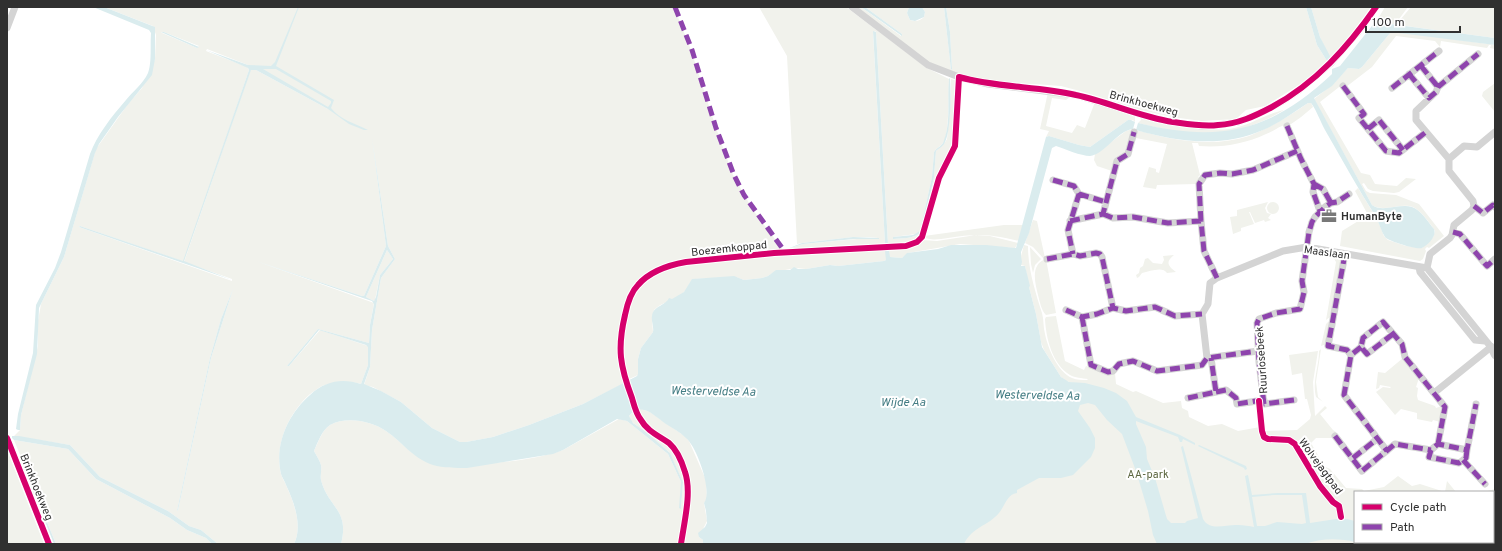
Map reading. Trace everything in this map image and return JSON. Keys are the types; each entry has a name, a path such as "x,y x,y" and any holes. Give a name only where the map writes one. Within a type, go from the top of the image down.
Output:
{"street":[{"path":"7,28 15,7"},
{"name":"Brinkhoekweg","path":"852,7 928,65 959,77 988,84 1076,95 1142,115 1171,122 1202,126 1238,122 1256,115 1281,102 1299,90 1331,63 1358,32 1376,7"},
{"path":"1392,88 1438,51"},
{"path":"1478,54 1438,87 1436,92 1417,109 1415,117 1449,159 1449,171 1474,201 1472,210 1455,223 1450,238 1430,254 1427,268 1485,341 1494,347 1495,355"},
{"path":"1421,66 1438,87"},
{"path":"1409,74 1429,98"},
{"path":"1342,86 1364,114 1359,118 1386,152 1398,153 1426,132"},
{"path":"1368,129 1379,120 1403,150"},
{"path":"1287,126 1314,184 1313,192 1320,211"},
{"path":"1103,214 1117,161 1128,154 1134,132"},
{"path":"1449,159 1464,146 1477,147 1495,132"},
{"path":"1216,392 1202,314 1208,304 1210,283 1216,278 1204,251 1199,184 1205,175 1220,173 1232,174 1253,170 1298,151"},
{"path":"1053,180 1074,186 1079,194 1106,202"},
{"path":"1314,184 1323,189 1331,203"},
{"path":"1073,254 1068,230 1079,194"},
{"path":"1307,247 1311,224 1315,216 1331,203 1338,202 1349,194"},
{"path":"1474,206 1483,213 1493,205 1495,207"},
{"path":"1070,221 1103,214 1113,218 1133,217 1168,223 1202,221"},
{"path":"1453,232 1460,234 1487,266 1495,259"},
{"name":"Maaslaan","path":"1216,278 1283,251 1307,247 1427,268"},
{"name":"Ruurlosebeek","path":"1294,400 1264,404 1258,351 1257,324 1259,319 1276,313 1300,310 1304,292 1302,282 1307,247"},
{"path":"1047,259 1073,254 1080,256 1096,253 1100,254 1102,257 1113,308"},
{"path":"1345,254 1328,346 1346,350 1351,355"},
{"path":"1419,267 1420,272 1475,340 1485,341"},
{"path":"1066,310 1082,317 1097,314 1113,308 1126,312 1155,307 1175,316 1202,314"},
{"path":"1082,317 1091,365 1108,372 1114,371 1119,364 1133,361 1157,371 1202,365 1209,358 1258,351"},
{"path":"1387,451 1344,395 1351,355 1361,347 1363,338 1383,322 1402,344 1405,357 1445,407 1438,444 1431,450 1429,457 1459,463 1466,458 1476,404"},
{"path":"1361,347 1367,354 1393,334"},
{"path":"1434,393 1494,347"},
{"path":"1188,398 1226,390 1236,398 1237,404 1264,400"},
{"path":"1335,436 1362,471 1395,444 1431,450"},
{"name":"Brinkhoekweg","path":"7,438 49,544"},
{"path":"1353,458 1377,439"},
{"path":"1438,444 1467,450"},
{"path":"1463,460 1485,484"}],"green space":[{"path":"104,7 674,7 691,50 733,175 753,210 784,251 688,260 666,265 652,272 632,290 623,316 619,340 618,363 625,383 583,404 529,425 493,437 460,442 432,428 401,402 373,387 364,385 370,367 372,330 381,278 395,259 388,246 372,138 386,246 364,296 256,261 374,303 370,325 369,343 318,329 287,366 289,366 320,330 368,346 368,365 361,384 336,383 322,386 301,403 284,431 279,453 279,463 281,475 292,499 298,522 297,537 294,544 218,544 201,530 189,526 168,511 100,477 70,445 14,436 20,430 21,415 38,346 38,321 41,304 64,257 96,149 128,104 142,88 155,59 156,35 153,26","holes":["161,32 164,32 199,46 197,48","207,49 262,69 328,109 256,70 252,69 250,71 184,262 232,279 232,281 79,227 80,226 184,261 249,70 247,67 206,51","233,289 211,358 177,511 210,358 221,319"]},
{"path":"759,7 846,7 927,68 949,79 947,131 943,143 934,152 932,177 920,231 916,234 893,237 893,239 913,237 922,231 934,177 936,151 947,139 951,79 957,81 953,148 938,177 921,236 909,243 899,245 785,250 803,244 879,237 853,237 797,244 787,56","holes":["875,31 888,243 885,243 873,33"]},
{"path":"855,7 861,7 901,36 902,34 865,7 909,7 907,13 910,20 916,21 924,17 925,12 922,7 944,7 951,70 950,32 946,7 1306,7 1317,45 1327,61 1329,60 1299,85 1265,106 1246,110 1236,119 1202,121 1172,117 1141,110 1061,86 1006,84 965,77 929,63"},
{"path":"1311,7 1371,7 1343,45 1330,59 1320,37"},
{"path":"1385,7 1408,7 1399,19 1400,20 1411,7 1495,7 1495,38 1376,22"},
{"path":"1395,31 1495,45 1495,49 1490,48 1491,45 1487,48 1441,41 1440,47 1435,41 1396,36 1372,67 1346,87 1343,84 1320,102 1361,173 1370,175 1375,184 1397,186 1406,178 1416,179 1399,192 1394,193 1373,191 1368,189 1364,183 1362,184 1366,191 1370,193 1396,195 1419,204 1444,236 1429,248 1427,247 1425,249 1426,251 1423,259 1420,261 1340,246 1342,231 1368,215 1355,191 1358,188 1377,219 1384,236 1388,240 1406,246 1422,248 1433,237 1435,231 1422,214 1413,207 1403,206 1381,208 1372,205 1314,99 1332,85 1348,68 1359,69 1362,67 1391,32"},
{"path":"1495,83 1495,112 1482,96 1483,92"},
{"path":"1048,92 1070,97 1066,100 1052,98 1046,126 1072,133 1077,125 1085,128 1095,102 1135,115 1135,122 1133,120 1128,120 1090,147 1049,136 1046,137 1049,131 1040,129"},
{"path":"1308,103 1311,103 1313,107 1294,122 1283,125 1250,140 1216,146 1199,146 1198,143 1192,143 1200,175 1198,177 1200,178 1196,184 1157,185 1156,189 1143,187 1149,167 1156,169 1156,172 1159,173 1167,144 1136,138 1136,130 1164,137 1192,141 1221,142 1235,140 1249,136 1264,129 1287,117"},
{"path":"1284,110 1266,120 1248,127 1213,133 1177,131 1138,123 1141,120 1140,116 1184,126 1219,130 1243,126 1270,114"},
{"path":"1133,129 1127,152 1112,171 1097,166 1094,160 1095,154 1126,131"},
{"path":"1268,202 1265,208 1267,213 1271,214 1268,218 1271,220 1265,222 1264,220 1255,223 1249,212 1254,224 1241,228 1241,231 1233,234 1230,217 1237,216 1237,210"},
{"path":"1273,202 1277,204 1279,208 1277,212 1273,214 1269,212 1267,208 1269,204"},
{"path":"1033,220 1037,221 1045,258 1043,258 1033,247 1025,243"},
{"path":"1004,225 1023,225 1019,241 984,235 967,235 935,239 924,237 924,236"},
{"path":"976,235 990,236 1018,243 1015,248 960,244 908,253 902,258 889,257 889,251 886,251 886,260 884,261 838,266 830,265 806,269 796,268 774,272 762,278 744,280 736,277 694,279 690,282 686,291 660,305 654,310 652,320 653,332 641,348 638,359 638,375 627,380 621,360 621,339 627,309 635,291 640,285 653,274 664,269 680,264 701,261 797,253 898,248 914,245 922,240 937,241"},
{"name":"AA-park","path":"1024,245 1028,246 1028,255 1034,288 1042,313 1044,331 1054,359 1062,371 1067,375 1081,380 1088,379 1070,375 1054,357 1049,342 1045,319 1046,317 1056,316 1065,361 1084,370 1086,366 1107,375 1115,373 1116,384 1163,403 1181,401 1182,408 1188,411 1189,417 1208,426 1222,424 1238,431 1260,427 1261,431 1297,430 1310,419 1311,415 1307,399 1305,399 1302,373 1292,375 1289,355 1318,351 1313,382 1315,416 1325,406 1327,408 1320,414 1336,432 1332,436 1333,438 1316,438 1311,443 1324,466 1330,469 1346,488 1362,489 1364,491 1354,491 1354,543 1494,543 1494,491 1487,491 1495,489 1495,544 956,544 1077,412 1084,383 1073,383 1066,381 1061,377 1044,350 1025,266 1021,265 1021,256"},
{"path":"1030,247 1041,259 1035,265 1033,273 1031,264"},
{"path":"387,250 393,259 380,275 374,301 366,297"},
{"path":"1174,255 1169,260 1169,266 1176,272 1167,273 1159,269 1142,273 1137,278 1136,275 1143,266 1145,259 1148,258 1153,263 1162,264 1164,260 1163,256"},
{"path":"1333,257 1341,258 1330,317 1326,320 1336,262"},
{"path":"1046,259 1056,313 1046,315 1040,303 1035,274 1038,265 1041,261"},
{"path":"1329,321 1326,344 1321,346 1326,324"},
{"path":"1321,349 1316,382 1318,397 1323,402 1316,397 1315,391 1319,351"},
{"path":"1403,358 1419,378 1416,387 1418,388 1418,400 1435,406 1436,408 1442,406 1440,422 1417,419 1417,413 1401,409 1395,415 1376,392 1383,387 1391,387 1380,385 1379,388 1376,389 1378,372 1385,373"},
{"path":"641,409 650,412 686,437 689,441 706,480 707,499 704,503 707,521 699,537 703,540 703,544 681,544 688,490 684,464 678,452 669,442 643,421 638,410"},
{"path":"635,411 637,419 640,423 677,454 682,466 686,492 679,544 341,544 343,523 337,509 324,489 321,480 321,465 314,451 320,437 327,427 337,422 351,420 366,422 386,431 420,458 440,466 501,462 539,457 563,450 619,419 627,421 668,454 681,482 681,509 683,482 669,452 631,421 629,416"},
{"path":"14,440 68,449 96,479 170,518 187,530 206,538 212,544 56,544"},
{"path":"7,450 44,544 7,544"},
{"name":"AA-park","path":"1398,476 1412,486 1420,484 1442,491 1364,491 1384,487"},
{"path":"1447,481 1455,491 1445,491"}],"water":[{"path":"93,7 104,7 155,27 155,59 152,75 118,117 99,144 95,153 64,257 39,308 37,354 21,415 20,430 18,430 16,429 18,414 33,353 36,305 55,268 61,252 90,154 105,126 143,81 149,69 151,33 149,30"},
{"path":"299,7 276,66 334,100 331,108 334,112 368,130 364,130 349,124 328,109 256,70 251,70 184,261 232,280 79,227 80,226 183,261 249,70 248,68 206,50 248,65 271,66 275,62","holes":["263,69 276,69 331,101 331,103 328,107"]},
{"path":"861,7 865,7 902,34 902,36"},
{"path":"909,7 922,7 925,12 924,17 915,21 910,20 907,13"},
{"path":"944,7 946,7 950,32 951,70"},
{"path":"1306,7 1311,7 1320,37 1330,56 1330,59 1327,61 1317,45"},
{"path":"1375,22 1495,38 1495,45 1391,32 1362,67 1359,69 1348,68 1332,86 1314,98 1372,205 1381,208 1402,206 1412,207 1421,213 1434,229 1435,232 1433,237 1427,245 1422,248 1403,245 1391,241 1385,237 1376,217 1356,185 1311,103 1308,103 1263,130 1247,136 1232,139 1216,141 1184,140 1168,138 1136,130 1138,123 1167,129 1194,132 1219,132 1242,128 1265,120 1287,109 1309,94 1332,74 1332,69 1340,66"},
{"path":"873,31 876,32 888,244 885,243"},
{"path":"161,32 164,32 199,47 197,48"},
{"path":"950,78 950,102 947,137 943,146 936,151 934,177 922,231 913,237 893,239 893,237 913,235 920,231 932,177 934,152 942,144 946,133 948,118 948,87"},
{"name":"Wijde Aa","path":"1128,120 1135,122 1133,129 1127,130 1101,152 1095,155 1082,155 1056,146 1052,148 1029,233 1021,252 1021,266 1025,266 1042,347 1061,377 1069,382 1085,383 1116,393 1127,401 1136,417 1180,435 1195,443 1195,445 1183,439 1182,442 1180,442 1178,437 1136,421 1146,447 1147,459 1155,478 1167,519 1171,523 1185,523 1198,518 1181,447 1183,446 1203,519 1206,523 1214,526 1240,525 1254,527 1245,476 1248,475 1252,495 1306,493 1310,523 1336,519 1354,521 1354,542 1330,539 1305,544 1157,544 1153,535 1148,511 1136,471 1122,434 1107,420 1095,405 1088,403 1080,405 1078,411 1095,438 1095,448 1091,457 1073,475 1061,478 1039,478 1017,490 1017,493 1008,498 999,513 976,530 964,544 703,544 703,540 699,537 698,533 707,523 704,503 707,489 695,450 681,434 648,411 639,410 629,416 633,423 670,453 683,482 681,509 679,508 681,482 668,454 627,421 617,419 563,450 553,454 467,468 433,465 420,459 386,431 366,422 351,420 337,422 327,427 320,436 314,451 321,465 321,480 324,489 337,509 343,523 341,544 294,544 297,537 298,522 292,499 281,475 279,452 281,441 289,421 295,411 316,390 328,384 340,381 361,384 368,365 368,347 366,345 319,330 289,366 287,366 318,329 369,343 370,325 374,304 372,301 256,261 364,296 386,246 372,138 388,246 395,259 381,278 372,330 370,367 364,384 401,402 432,428 460,442 493,437 529,425 583,404 637,376 638,359 641,348 653,332 653,313 669,298 672,299 684,292 692,279 734,276 744,280 762,278 768,276 776,270 790,270 794,267 798,269 806,269 830,265 838,266 884,261 886,260 885,251 889,251 890,257 902,258 907,253 938,249 951,245 986,245 1016,248 1046,137 1049,136 1090,147","holes":["387,250 393,259 380,275 374,301 366,297","1302,495 1306,523 1277,522 1265,526 1257,526 1252,497"]},
{"path":"853,237 879,239 854,239 803,244 787,249 802,243"},
{"path":"233,289 211,358 177,511 210,358 221,319"},
{"path":"12,436 70,445 100,477 168,511 189,526 201,530 218,544 212,544 206,538 187,530 170,518 96,479 68,449 14,440"},
{"path":"1199,445 1246,466 1247,469 1245,470 1244,468 1198,446"},
{"path":"27,473 56,544 54,544 26,474"},
{"path":"1361,543 1478,543 1473,544"}],"marked path":[{"path":"675,7 692,50 716,128 734,175 744,195 785,252"},
{"path":"1392,88 1439,51"},
{"path":"1409,74 1429,98 1436,92 1438,87 1478,54"},
{"path":"1421,66 1438,87"},
{"path":"1343,86 1364,114 1359,118 1386,151 1399,153 1426,132"},
{"path":"1368,129 1379,120 1403,150"},
{"path":"1287,126 1301,159 1314,184 1313,192 1320,211"},
{"path":"1070,221 1103,214 1117,161 1128,154 1134,132"},
{"path":"1201,221 1199,184 1205,175 1220,173 1232,174 1253,170 1297,151"},
{"path":"1053,180 1074,186 1079,194 1068,230 1073,254"},
{"path":"1314,184 1323,189 1331,203"},
{"path":"1079,194 1106,202"},
{"path":"1294,400 1264,404 1259,362 1257,323 1259,319 1276,313 1300,309 1304,292 1302,281 1309,232 1312,222 1325,207 1331,203 1337,202 1349,194"},
{"path":"1474,206 1483,213 1493,205 1495,207"},
{"path":"1103,214 1113,218 1133,217 1168,223 1201,221 1204,251 1217,278"},
{"path":"1453,232 1460,234 1487,266 1495,259"},
{"path":"1047,259 1073,254 1080,256 1096,253 1100,254 1102,257 1113,308"},
{"path":"1345,254 1328,346 1347,350 1351,355"},
{"path":"1066,310 1082,317 1097,314 1113,308 1126,311 1155,307 1175,316 1202,314"},
{"path":"1082,317 1091,365 1108,372 1113,371 1119,364 1133,361 1157,371 1202,365 1207,358 1258,351"},
{"path":"1393,334 1367,354 1361,347 1363,338 1383,322 1402,344 1405,357 1445,407 1438,444"},
{"path":"1361,347 1351,355 1344,395 1387,451"},
{"path":"1188,398 1216,392 1211,358"},
{"path":"1216,392 1226,390 1236,398 1237,404 1262,400"},
{"path":"1467,450 1466,458 1459,463 1429,457 1431,450 1438,444 1467,450 1476,404"},
{"path":"1335,436 1362,471 1395,444 1431,450"},
{"path":"1353,458 1377,439"},
{"path":"1463,460 1485,484"}],"cycle path":[{"name":"Boezemkoppad","path":"681,544 688,498 687,480 684,468 679,456 672,446 646,427 638,415 622,367 621,338 628,303 635,288 648,276 667,267 686,262 774,253 906,246 917,242 922,237 939,178 955,146 959,77 974,81 1062,92 1100,101 1161,120 1212,126 1225,124 1246,119 1272,107 1303,87 1342,50 1376,7"},
{"name":"Wolvejagtpad","path":"1259,401 1264,437 1268,439 1289,440 1295,444 1320,486 1333,502 1339,506 1341,517"},
{"path":"7,438 49,544"}],"place":[{"name":"HumanByte","path":"1329,216"}],"water label":[{"name":"Westerveldse Aa","path":"713,391"},
{"name":"Westerveldse Aa","path":"1037,395"}]}
